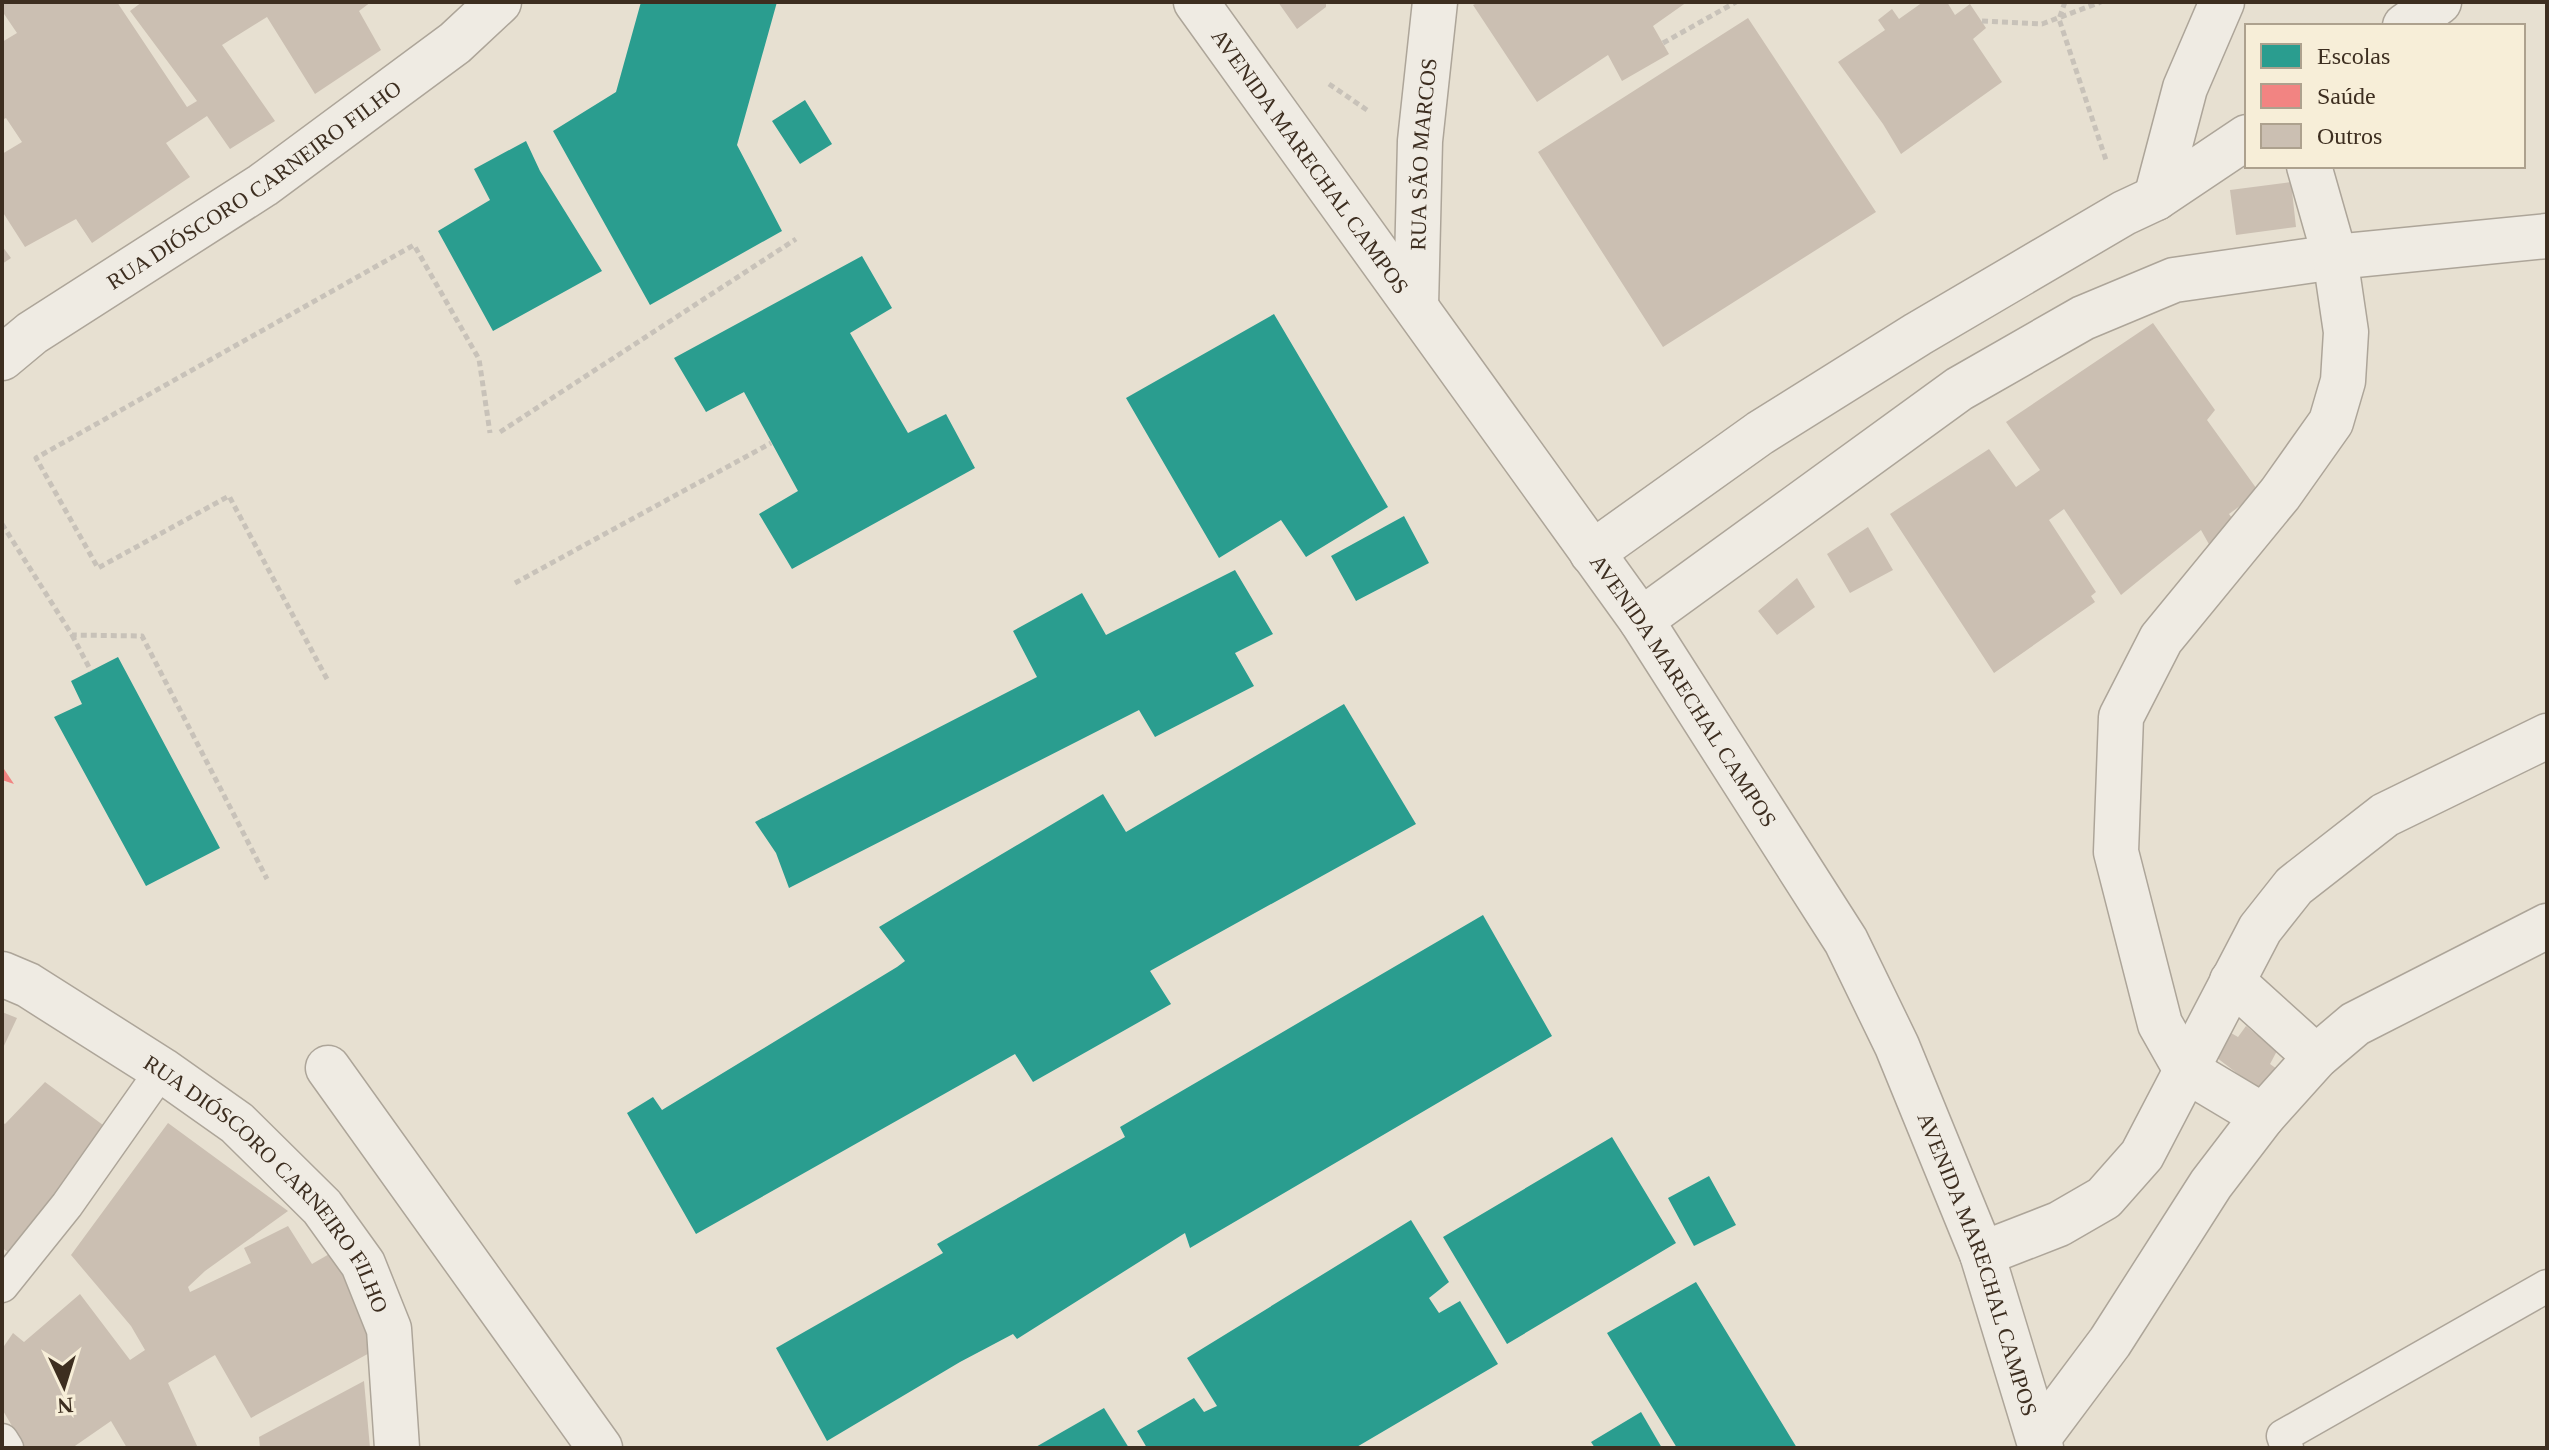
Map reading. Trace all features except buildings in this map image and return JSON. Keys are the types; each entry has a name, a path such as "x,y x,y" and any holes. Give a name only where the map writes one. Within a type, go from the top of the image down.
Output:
{"street":[{"name":"RUA DIÓSCORO CARNEIRO FILHO","path":"2,358 32,333 263,185 455,43 499,2"},
{"name":"AVENIDA MARECHAL CAMPOS","path":"1196,2 1641,620 1846,941 1897,1046 1982,1254 2040,1442"},
{"name":"RUA SÃO MARCOS","path":"1416,306 1420,141 1435,2"},
{"path":"2140,206 2222,2"},
{"path":"2408,24 2439,2"},
{"path":"1592,553 1760,433 1918,334 2140,206 2245,138"},
{"path":"2263,1116 2186,1070 2160,1024 2116,852 2121,717 2161,639 2280,494 2331,422 2343,381 2346,332 2335,257 2310,168"},
{"path":"1641,620 1959,389 2083,318 2174,280 2335,257 2547,236"},
{"path":"1982,1254 2059,1224 2104,1198 2142,1155 2260,929 2294,886 2385,815 2547,736"},
{"path":"2040,1442 2110,1342 2211,1184 2263,1116 2316,1057 2355,1024 2547,926"},
{"name":"RUA DIÓSCORO CARNEIRO FILHO","path":"2,941 15,980 162,1070 237,1123 322,1207 363,1264 389,1329 397,1448"},
{"path":"2232,981 2316,1057"},
{"path":"328,1068 600,1448"}],"lane":[{"path":"2,1286 67,1205 162,1070"},
{"path":"2287,1448 2283,1436 2547,1286"},
{"path":"2,1440 7,1448"}],"path":[{"path":"1663,43 1736,2"},
{"path":"2065,2 2059,19 2140,206"},
{"path":"1982,21 2042,24 2101,2"},
{"path":"1320,78 1420,141"},
{"path":"500,432 796,239"},
{"path":"327,679 229,496 98,568 36,458 414,245 479,359 490,433"},
{"path":"515,583 771,443"},
{"path":"2,524 91,671"},
{"path":"72,635 142,636 267,879"}]}
